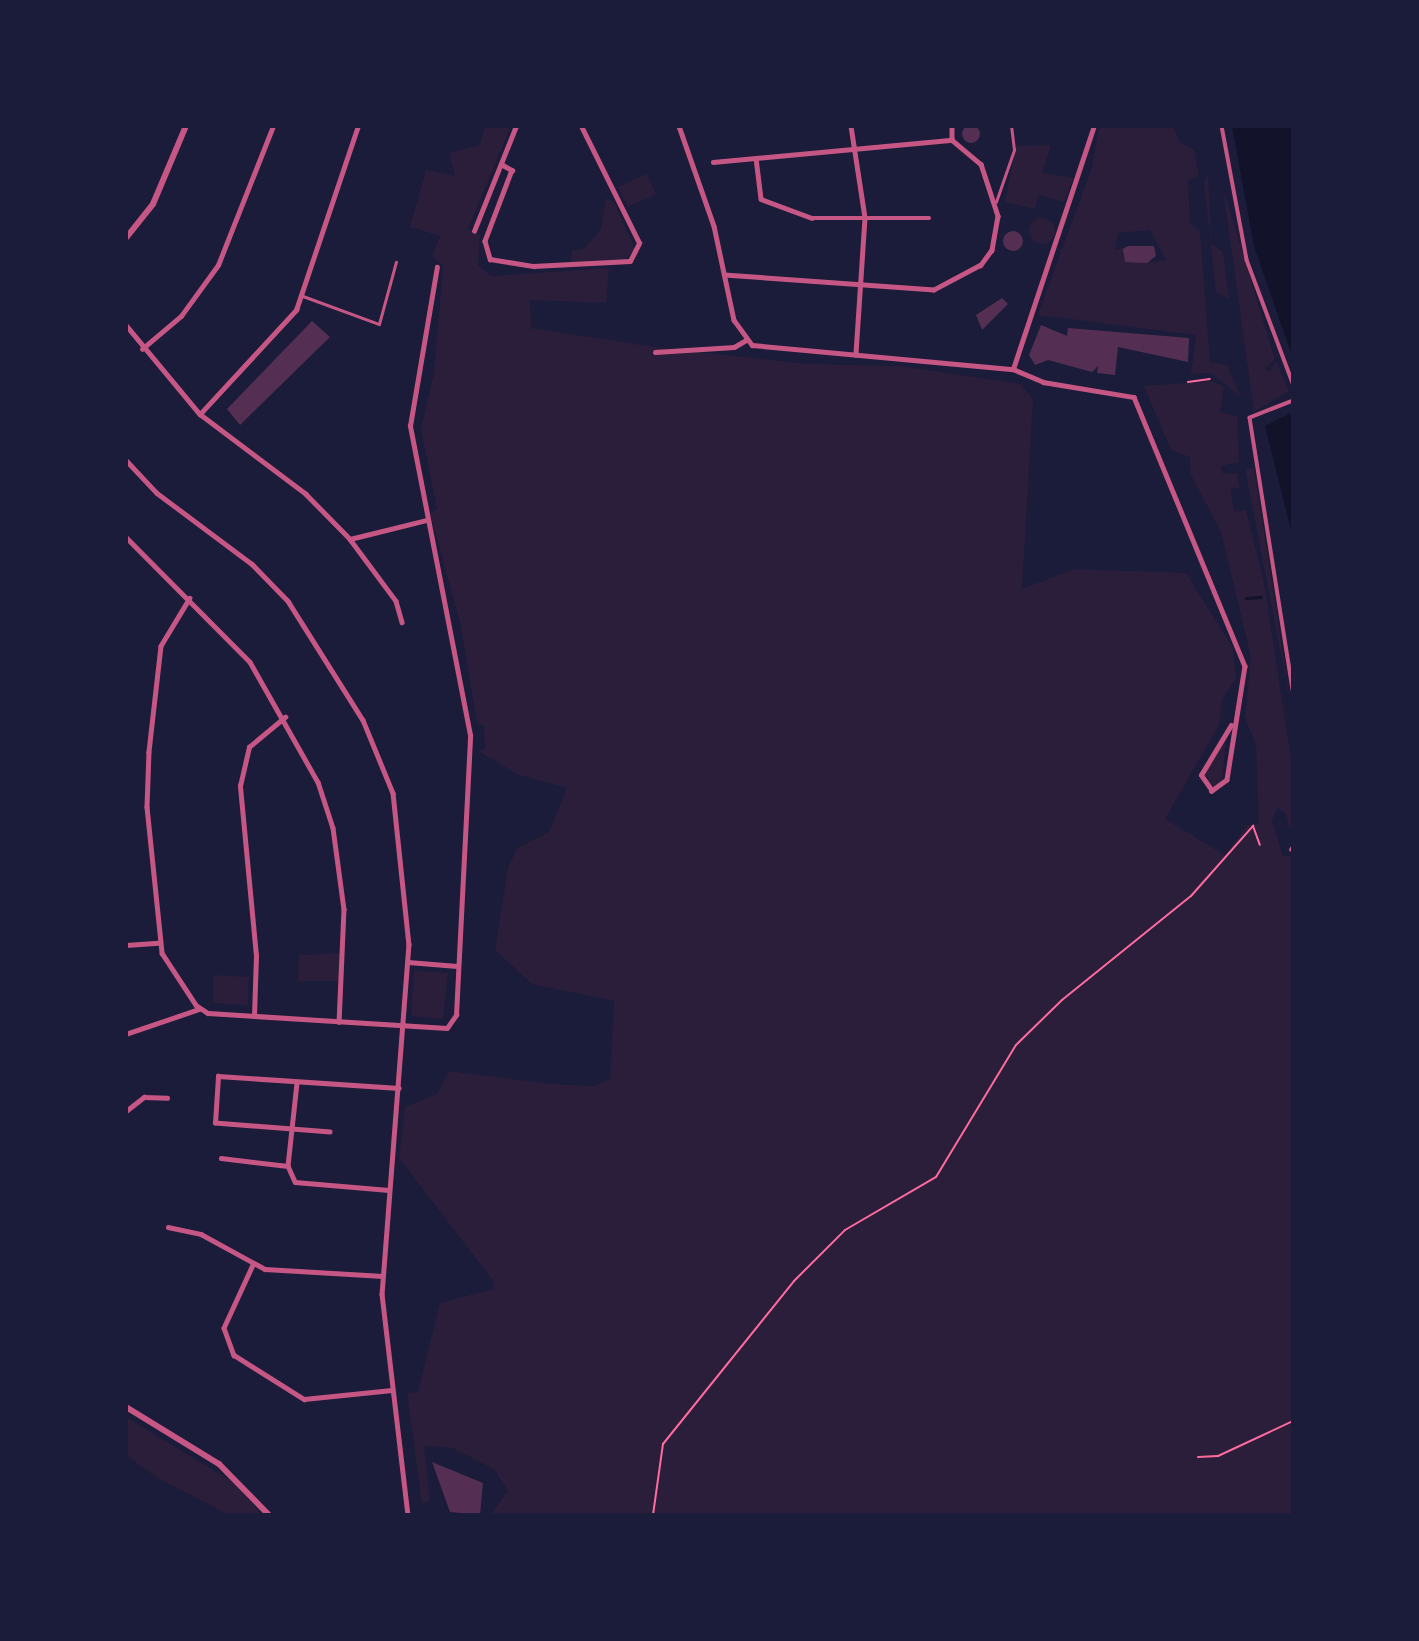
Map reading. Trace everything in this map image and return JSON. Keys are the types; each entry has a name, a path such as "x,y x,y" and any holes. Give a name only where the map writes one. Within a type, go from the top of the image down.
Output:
{"street":[{"path":"126,238 153,204 186,126"},
{"path":"142,349 181,316 218,265 273,126"},
{"path":"200,414 276,337 303,296 359,126"},
{"path":"474,231 516,126"},
{"path":"501,163 512,170 484,247 490,259 533,266 630,261 639,243 582,126"},
{"path":"679,126 746,340 764,349 1013,369 1043,382 1125,393 1138,403 1245,666 1231,725 1227,780 1212,792 1201,775 1231,725"},
{"path":"851,126 865,218 856,355"},
{"path":"952,126 952,140"},
{"path":"1013,369 1094,126"},
{"path":"1222,126 1247,260 1293,383"},
{"path":"713,162 952,140 981,164 996,202 992,250 966,276 934,290 861,287 725,275"},
{"path":"756,158 764,200 812,218 929,218"},
{"path":"126,1034 200,1009 254,1016 404,1027 452,1024 470,735 427,520 410,419 437,267"},
{"path":"126,325 142,349 200,414 306,494 350,539 396,601 402,622"},
{"path":"655,352 734,347 746,340"},
{"path":"1293,401 1250,418 1293,690"},
{"path":"126,460 166,501 282,594 363,720 398,815 408,962 383,1276 392,1390 408,1515"},
{"path":"350,539 427,520"},
{"path":"126,537 235,642 285,717 318,782 338,852 345,945 339,1022"},
{"path":"190,598 161,646 147,807 158,943 200,1009"},
{"path":"254,1016 256,956 240,786 249,747 285,717"},
{"path":"126,945 158,943"},
{"path":"408,962 457,966"},
{"path":"330,1132 215,1122 218,1076 399,1088"},
{"path":"297,1083 288,1166 295,1182 389,1190"},
{"path":"126,1111 144,1097 167,1098"},
{"path":"221,1158 288,1166"},
{"path":"168,1227 201,1234 253,1265 383,1276"},
{"path":"253,1265 224,1328 234,1355 304,1399 392,1390"},
{"path":"126,1407 242,1482 269,1515"}],"lane":[{"path":"996,202 1014,150 1011,126"},
{"path":"303,296 379,324 396,262"}],"path":[{"path":"1188,382 1210,379"},
{"path":"653,1515 663,1444 749,1331 845,1230 936,1177 1016,1045 1117,953 1191,896 1253,826 1260,845"},
{"path":"1198,1457 1218,1456 1293,1421"}],"shaded area":[{"path":"485,126 511,126 468,229 480,235 478,265 491,276 609,268 606,303 530,300 531,328 661,348 807,364 900,366 1020,384 1033,399 1022,589 1074,569 1186,573 1233,648 1236,679 1222,700 1219,725 1165,819 1225,855 1247,825 1259,824 1256,745 1245,718 1251,657 1221,532 1190,473 1190,457 1171,450 1144,386 1212,381 1224,387 1220,412 1237,416 1239,462 1221,466 1223,474 1237,473 1240,488 1231,489 1234,512 1246,510 1264,583 1293,772 1293,822 1289,829 1286,813 1277,808 1272,821 1283,856 1293,856 1293,1515 490,1515 508,1491 494,1469 453,1448 424,1446 430,1501 422,1504 407,1393 418,1392 440,1303 493,1289 494,1282 399,1158 405,1107 437,1094 449,1071 551,1084 594,1086 610,1079 614,1001 532,984 495,950 508,868 517,848 549,832 567,788 519,775 478,751 485,749 484,726 477,723 461,626 430,513 437,509 421,429 434,373 443,266 432,256 440,236 410,227 426,170 455,176 449,153 480,145"},
{"path":"1099,126 1173,126 1180,142 1194,150 1199,175 1188,181 1190,224 1200,231 1210,362 1227,365 1241,397 1211,373 1191,374 1196,335 1038,315 1092,167","holes":["1150,230 1166,260 1149,263 1135,245 1115,250 1118,233"]},
{"path":"1232,126 1293,126 1293,359 1254,246"},
{"path":"1051,145 1042,173 1073,178 1064,202 1038,195 1035,209 1005,202 1016,146"},
{"path":"647,174 656,194 628,207 618,187"},
{"path":"1208,174 1211,243 1223,252 1229,299 1216,292 1204,182"},
{"path":"1223,188 1275,360 1265,368 1270,372 1276,361 1289,391 1254,412"},
{"path":"606,198 614,202 635,249 625,260 571,263 572,251 585,248 601,229"},
{"path":"1042,218 1051,222 1055,231 1051,240 1042,244 1033,240 1029,231 1033,222"},
{"path":"1293,412 1293,538 1265,426"},
{"path":"1254,468 1274,596 1290,701 1245,469"},
{"path":"1226,740 1222,784 1210,787 1205,774"},
{"path":"340,953 339,981 298,981 299,955"},
{"path":"414,971 448,973 443,1019 411,1016"},
{"path":"213,975 249,977 248,1005 213,1003"},
{"path":"126,1417 236,1484 262,1515 216,1515 227,1514 156,1477 126,1455"}],"building":[{"path":"967,125 975,125 980,134 978,141 967,143 962,138 962,130"},
{"path":"1013,231 1020,234 1023,241 1020,248 1013,251 1006,248 1003,241 1006,234"},
{"path":"1128,246 1154,246 1156,256 1147,263 1125,262 1123,249"},
{"path":"1002,298 1008,304 982,330 976,315"},
{"path":"312,321 330,337 240,425 227,409"},
{"path":"1041,325 1067,336 1068,328 1189,338 1188,362 1118,347 1115,375 1097,373 1098,366 1092,372 1048,360 1035,365 1029,355"},
{"path":"432,1462 483,1483 480,1515 450,1512"}],"waterway":[{"path":"1246,598 1261,597"}]}
